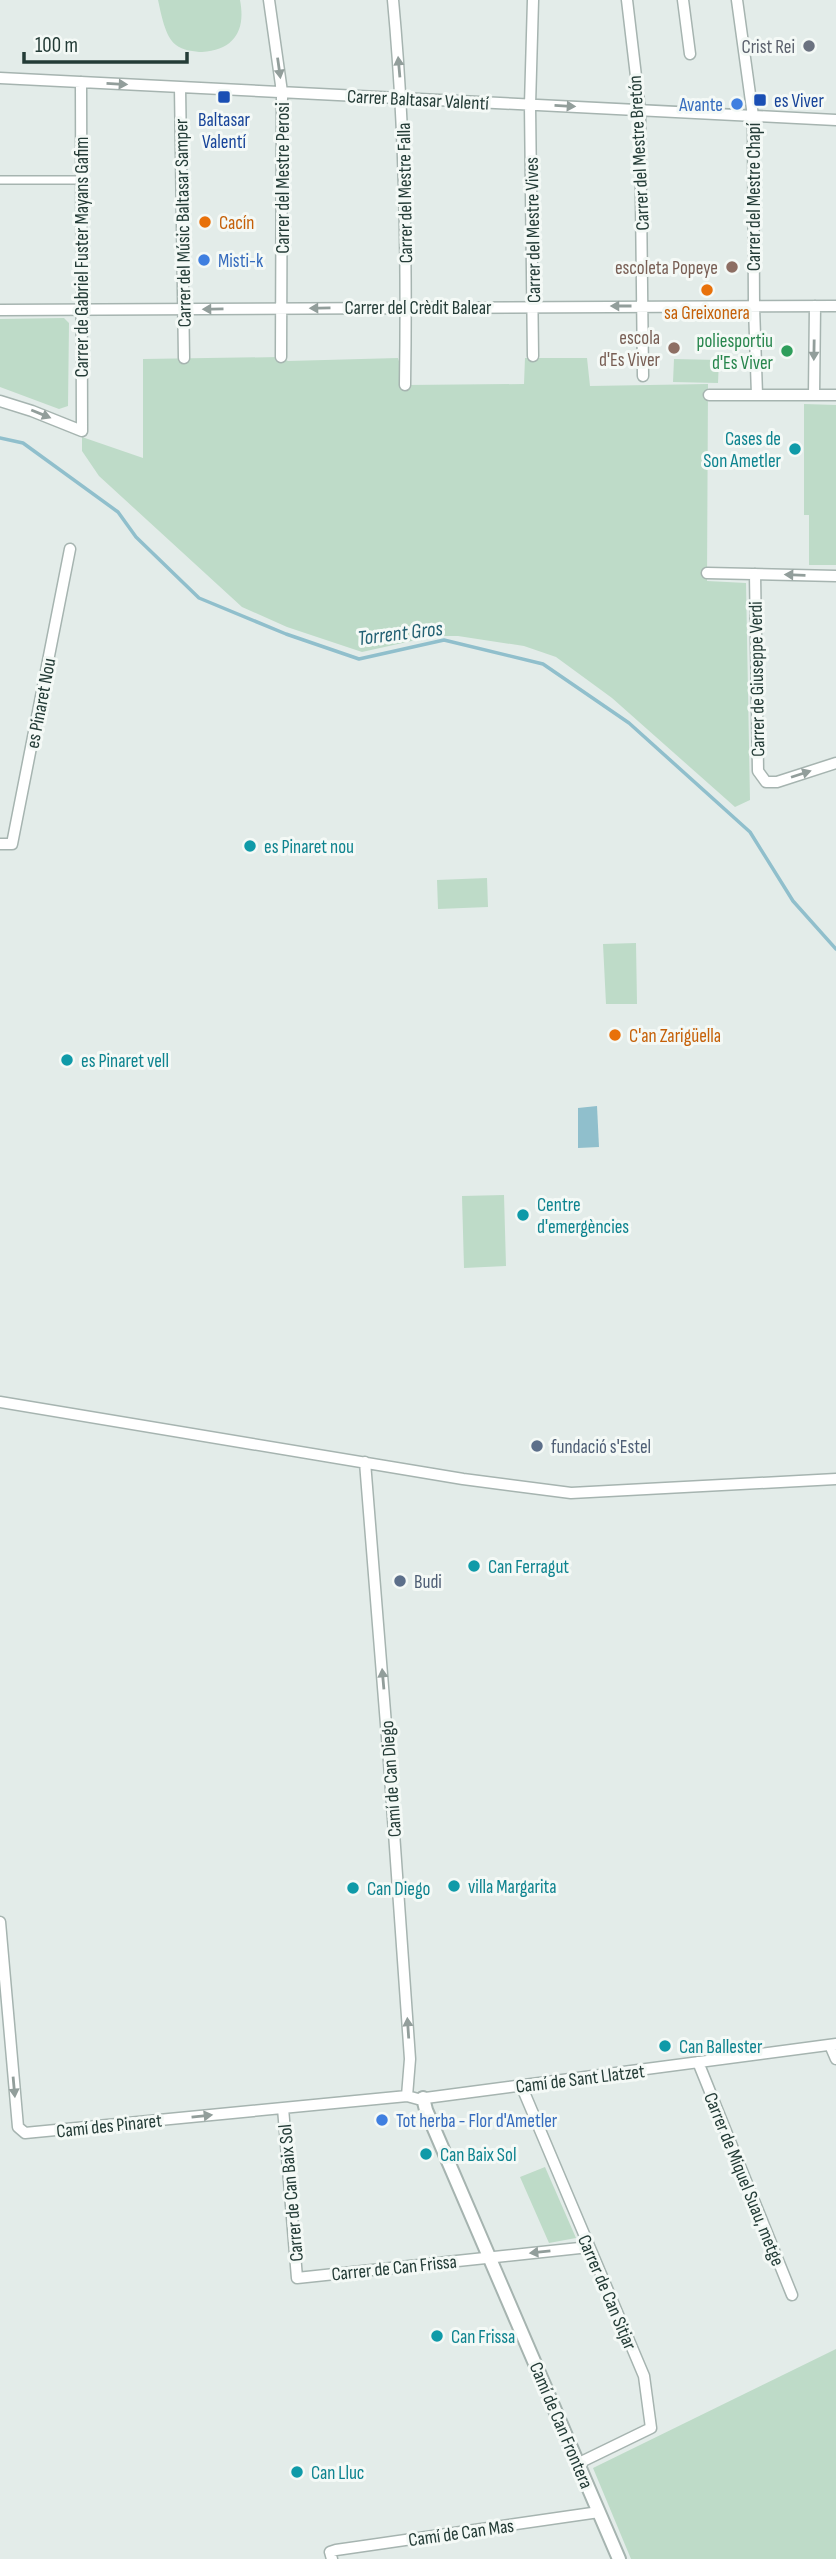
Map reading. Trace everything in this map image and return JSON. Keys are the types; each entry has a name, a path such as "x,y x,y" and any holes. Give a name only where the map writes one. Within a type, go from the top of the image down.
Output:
{"street":[{"name":"Carrer del Mestre Perosi","path":"270,0 282,92 281,357"},
{"name":"Carrer del Mestre Falla","path":"393,0 402,98 405,385"},
{"name":"Carrer del Mestre Vives","path":"533,0 530,105 533,356"},
{"name":"Carrer del Mestre Bretón","path":"626,0 640,110 643,376"},
{"path":"683,0 690,54"},
{"name":"Carrer del Mestre Chapí","path":"737,0 753,116 757,395"},
{"name":"Carrer Baltasar Valentí","path":"0,78 836,120"},
{"name":"Carrer de Gabriel Fuster Mayans Gafim","path":"0,401 82,431 81,82"},
{"name":"Carrer del Músic Baltasar Samper","path":"180,87 184,358"},
{"path":"0,180 80,180"},
{"path":"814,395 815,306"},
{"name":"Carrer del Crèdit Balear","path":"0,310 836,306"},
{"path":"709,395 836,395"},
{"name":"es Pinaret Nou","path":"0,844 12,845 71,550"},
{"path":"707,573 836,576"},
{"name":"Carrer de Giuseppe Verdi","path":"755,574 758,771 766,782 777,782 836,763"},
{"path":"0,1402 463,1479 571,1493 836,1479"},
{"name":"Camí de Can Diego","path":"365,1462 390,1762 410,2059 407,2096"},
{"name":"Camí des Pinaret","path":"0,1922 20,2130 25,2133 407,2096"},
{"path":"833,2045 836,2059"},
{"name":"Camí de Sant Llatzet","path":"407,2096 423,2098 833,2045"},
{"name":"Carrer de Miquel Suau, metge","path":"698,2062 792,2295"},
{"name":"Carrer de Can Sitjar","path":"521,2085 644,2376 651,2428 579,2463"},
{"name":"Camí de Can Frontera","path":"423,2098 620,2559"},
{"name":"Carrer de Can Baix Sol","path":"283,2108 297,2278"},
{"name":"Carrer de Can Frissa","path":"297,2278 589,2246"},
{"name":"Camí de Can Mas","path":"332,2559 330,2552 336,2550 599,2512"}],"green space":[{"path":"158,0 240,0 239,30 230,43 213,50 199,52 182,48 169,36"},
{"path":"64,318 69,323 68,406 59,409 0,387 0,319"},
{"path":"281,357 288,361 398,358 406,385 524,384 525,358 587,358 590,386 708,384 707,581 746,583 750,800 735,807 612,698 556,657 524,646 458,636 434,636 362,652 287,627 242,607 99,476 82,451 82,437 143,458 143,359"},
{"path":"674,359 719,360 718,383 673,382"},
{"path":"804,404 836,405 836,565 809,565 809,515 804,515"},
{"path":"487,878 488,907 438,909 437,880"},
{"path":"636,943 637,1004 606,1004 603,944"},
{"path":"504,1195 506,1266 464,1268 462,1196"},
{"path":"545,2167 576,2238 549,2243 520,2177"},
{"path":"836,2349 836,2559 631,2559 593,2468"}],"water":[{"path":"597,1106 599,1147 578,1148 578,1108"}],"waterway":[{"name":"Torrent Gros","path":"0,438 23,443 118,512 136,537 199,598 286,634 359,659 444,640 543,664 629,723 750,832 793,901 836,949"}],"place":[{"name":"Crist Rei","path":"809,46"},
{"name":"Baltasar Valentí","path":"224,97"},
{"name":"es Viver","path":"760,100"},
{"name":"Avante","path":"737,104"},
{"name":"Cacín","path":"205,222"},
{"name":"Misti-k","path":"204,260"},
{"name":"escoleta Popeye","path":"732,267"},
{"name":"sa Greixonera","path":"707,290"},
{"name":"escola d'Es Viver","path":"674,348"},
{"name":"poliesportiu d'Es Viver","path":"787,351"},
{"name":"Cases de Son Ametler","path":"795,449"},
{"name":"es Pinaret nou","path":"250,846"},
{"name":"C'an Zarigüella","path":"615,1035"},
{"name":"es Pinaret vell","path":"67,1060"},
{"name":"Centre d'emergències","path":"523,1215"},
{"name":"fundació s'Estel","path":"537,1446"},
{"name":"Can Ferragut","path":"474,1566"},
{"name":"Budi","path":"400,1581"},
{"name":"villa Margarita","path":"454,1886"},
{"name":"Can Diego","path":"353,1888"},
{"name":"Can Ballester","path":"665,2046"},
{"name":"Tot herba - Flor d'Ametler","path":"382,2120"},
{"name":"Can Baix Sol","path":"426,2154"},
{"name":"Can Frissa","path":"437,2336"},
{"name":"Can Lluc","path":"297,2472"}]}
